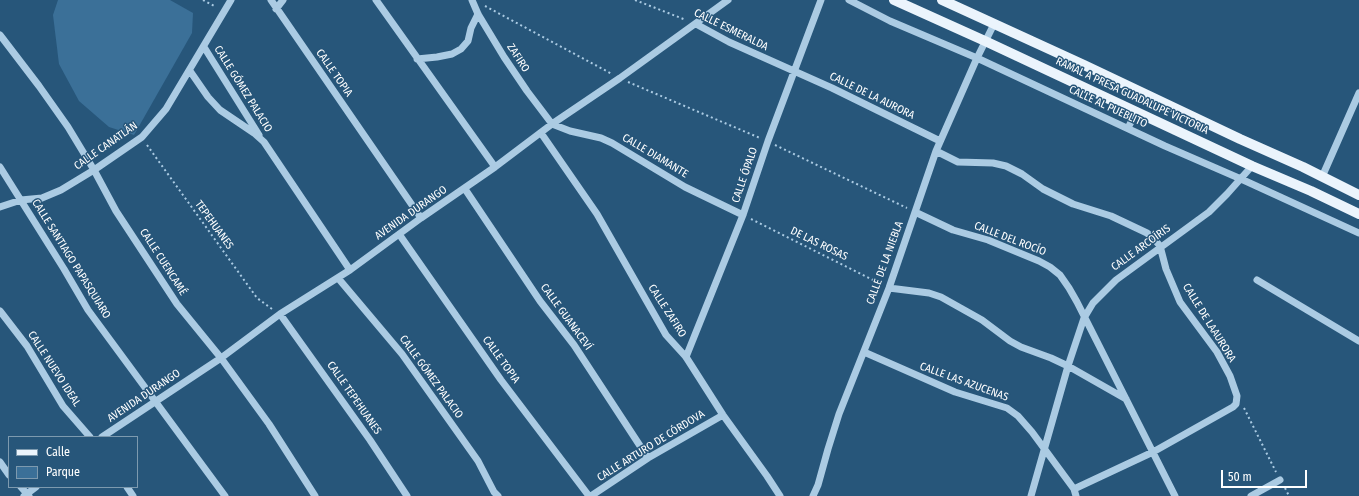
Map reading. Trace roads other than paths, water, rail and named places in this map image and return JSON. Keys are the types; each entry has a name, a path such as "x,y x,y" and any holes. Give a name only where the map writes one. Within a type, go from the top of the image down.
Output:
{"main road":[{"name":"RAMAL A PRESA GUADALUPE VICTORIA","path":"894,0 1359,214"},
{"name":"RAMAL A PRESA GUADALUPE VICTORIA","path":"942,0 1303,167 1359,195"}],"street":[{"name":"CALLE CANATLÁN","path":"0,207 21,200 42,198 61,190 94,170 142,137 166,108 190,71 231,0"},
{"name":"CALLE TOPIA","path":"271,0 421,218"},
{"path":"276,9 283,0"},
{"path":"376,0 495,167"},
{"name":"ZAFIRO","path":"472,0 478,14 523,85 552,124"},
{"name":"AVENIDA DURANGO","path":"104,436 221,358 280,314 350,270 421,218 465,189 552,124 620,78 728,0"},
{"name":"CALLE ÓPALO","path":"686,357 742,215 821,0"},
{"name":"CALLE AL PUEBLITO","path":"849,0 890,21 976,58 1359,234"},
{"path":"417,59 452,54 461,49 468,41 478,14"},
{"name":"CALLE ESMERALDA","path":"696,24 729,42 795,72"},
{"name":"CALLE DE LA NIEBLA","path":"813,496 818,485 839,414 889,288 936,151 976,58 994,24"},
{"name":"CALLE CUENCAMÉ","path":"0,35 55,110 94,170 116,211 177,304 221,358 277,435 304,481 315,496"},
{"name":"CALLE GÓMEZ PALACIO","path":"204,47 264,142 350,270"},
{"name":"CALLE GÓMEZ PALACIO","path":"190,71 208,97 220,110 264,142"},
{"name":"CALLE DE LA AURORA","path":"795,72 832,88 940,141"},
{"path":"1322,177 1359,93"},
{"path":"1128,128 1136,112"},
{"name":"CALLE DIAMANTE","path":"552,124 570,131 607,140 685,187 742,215"},
{"name":"CALLE ZAFIRO","path":"541,133 597,214 666,335 686,357 723,415 760,465 780,496"},
{"path":"936,151 958,162 1006,166 1022,174 1043,189 1073,204 1111,216 1147,233 1160,246"},
{"name":"CALLE ARCOÍRIS","path":"1031,496 1068,366 1084,318 1093,303 1107,287 1160,246 1209,212 1252,166"},
{"name":"CALLE SANTIAGO PAPASQUIARO","path":"0,167 88,310 225,496"},
{"name":"CALLE GUANACEVÍ","path":"465,189 540,301 574,346 648,458"},
{"name":"CALLE DEL ROCÍO","path":"916,212 953,230 988,240 1050,267 1060,275 1070,288 1175,496"},
{"name":"CALLE TOPIA","path":"399,234 501,380 590,496"},
{"name":"CALLE DE LAAURORA","path":"1153,452 1234,407 1238,396 1230,376 1217,352 1180,302 1166,269 1160,246"},
{"name":"CALLE GÓMEZ PALACIO","path":"338,278 402,354 478,461 494,492 498,496"},
{"path":"1256,280 1359,342"},
{"path":"889,288 929,293 941,297 982,320 1010,341 1068,366 1127,400"},
{"name":"CALLE NUEVO IDEAL","path":"0,311 27,346 63,406 89,436"},
{"name":"CALLE TEPEHUANES","path":"280,314 370,440 407,496"},
{"name":"CALLE LAS AZUCENAS","path":"864,352 954,392 1007,408 1024,422 1075,493"},
{"name":"CALLE ARTURO DE CÓRDOVA","path":"590,496 648,458 723,415"},
{"path":"1075,493 1153,452"},
{"path":"0,462 8,474"},
{"path":"1251,496 1280,480"},
{"path":"27,495 35,488"},
{"path":"127,488 133,496"}]}
